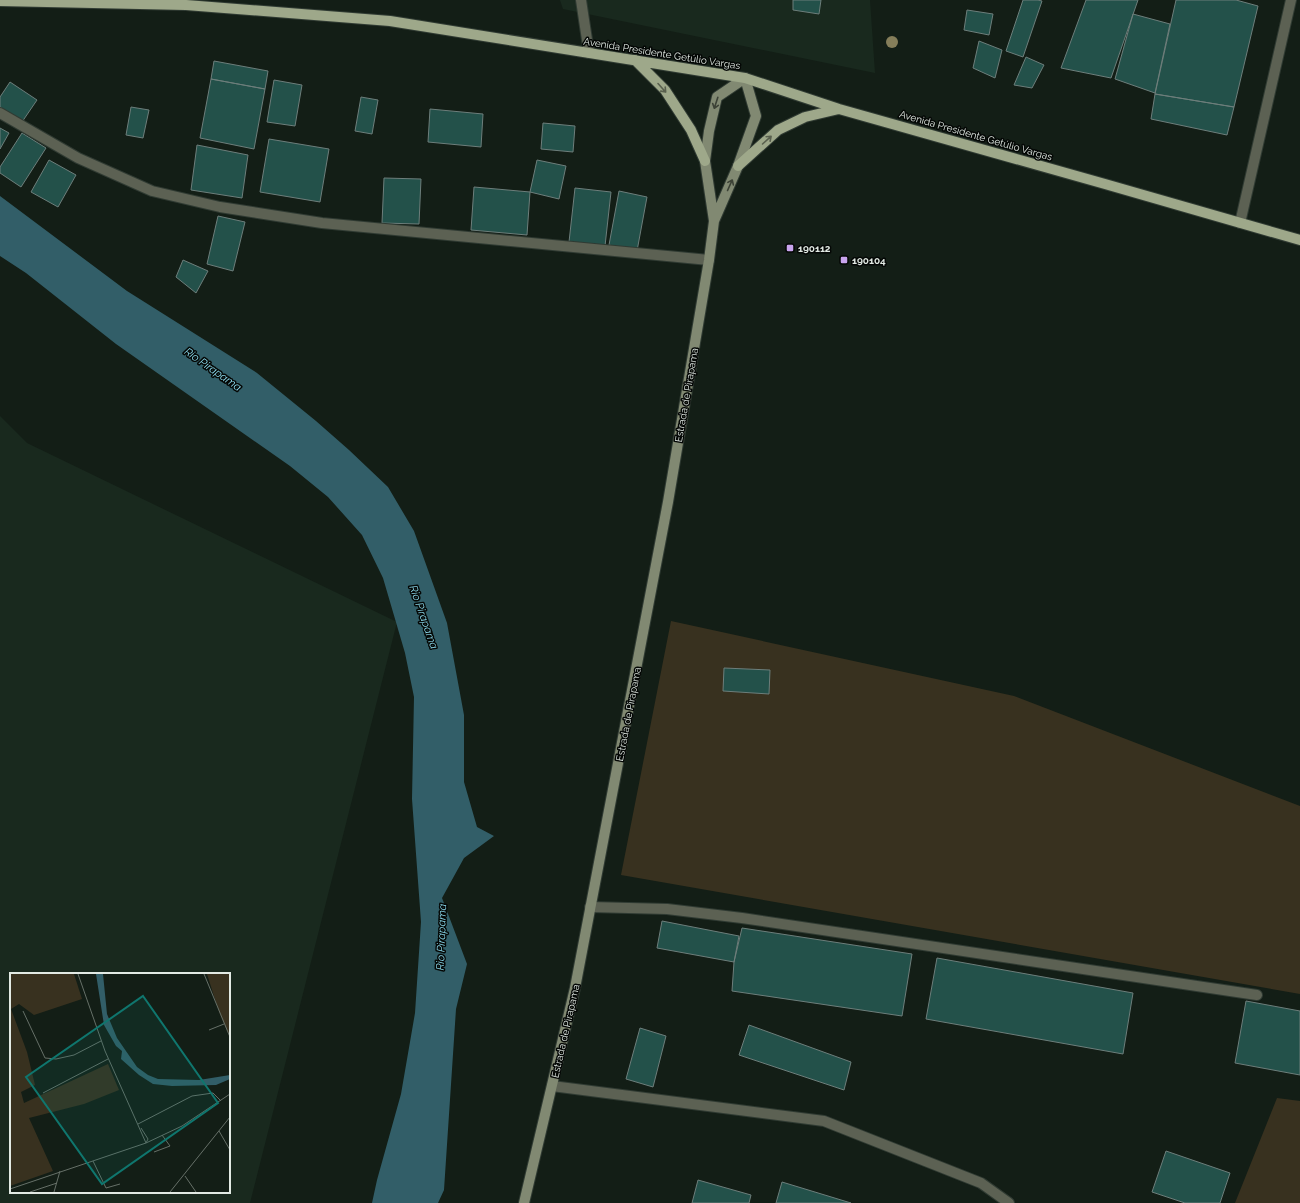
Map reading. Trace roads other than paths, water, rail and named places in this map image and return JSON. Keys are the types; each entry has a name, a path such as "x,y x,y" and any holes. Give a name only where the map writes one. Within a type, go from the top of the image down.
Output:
{"main road":[{"name":"Avenida Presidente Getúlio Vargas","path":"0,1 186,4 390,21 745,78 839,109 1300,240"},
{"path":"635,60 665,90 691,130 705,161"},
{"name":"Estrada de Pirapama","path":"524,1203 575,988 668,502 709,260 714,221 705,161 709,131 717,97 745,78 756,116 738,166 714,221"},
{"path":"738,166 778,130 805,117 839,109"}],"street":[{"path":"581,0 589,53"},
{"path":"1240,223 1291,0"},
{"path":"0,113 78,158 152,191 220,207 322,223 709,260"},
{"path":"590,908 667,909 742,918 1257,995"},
{"path":"552,1086 824,1121 981,1184 1009,1203"}],"water":[{"name":"Rio Pirapama","path":"0,196 127,291 257,373 316,421 388,487 414,531 447,623 464,715 464,782 477,827 494,836 464,858 442,898 467,964 456,1009 444,1190 438,1203 372,1203 401,1094 415,1013 421,922 412,799 414,697 405,653 383,578 362,535 328,497 290,466 116,344 26,273 0,256"}],"place":[{"name":"190112","path":"790,248"},
{"name":"190104","path":"844,260"}]}
